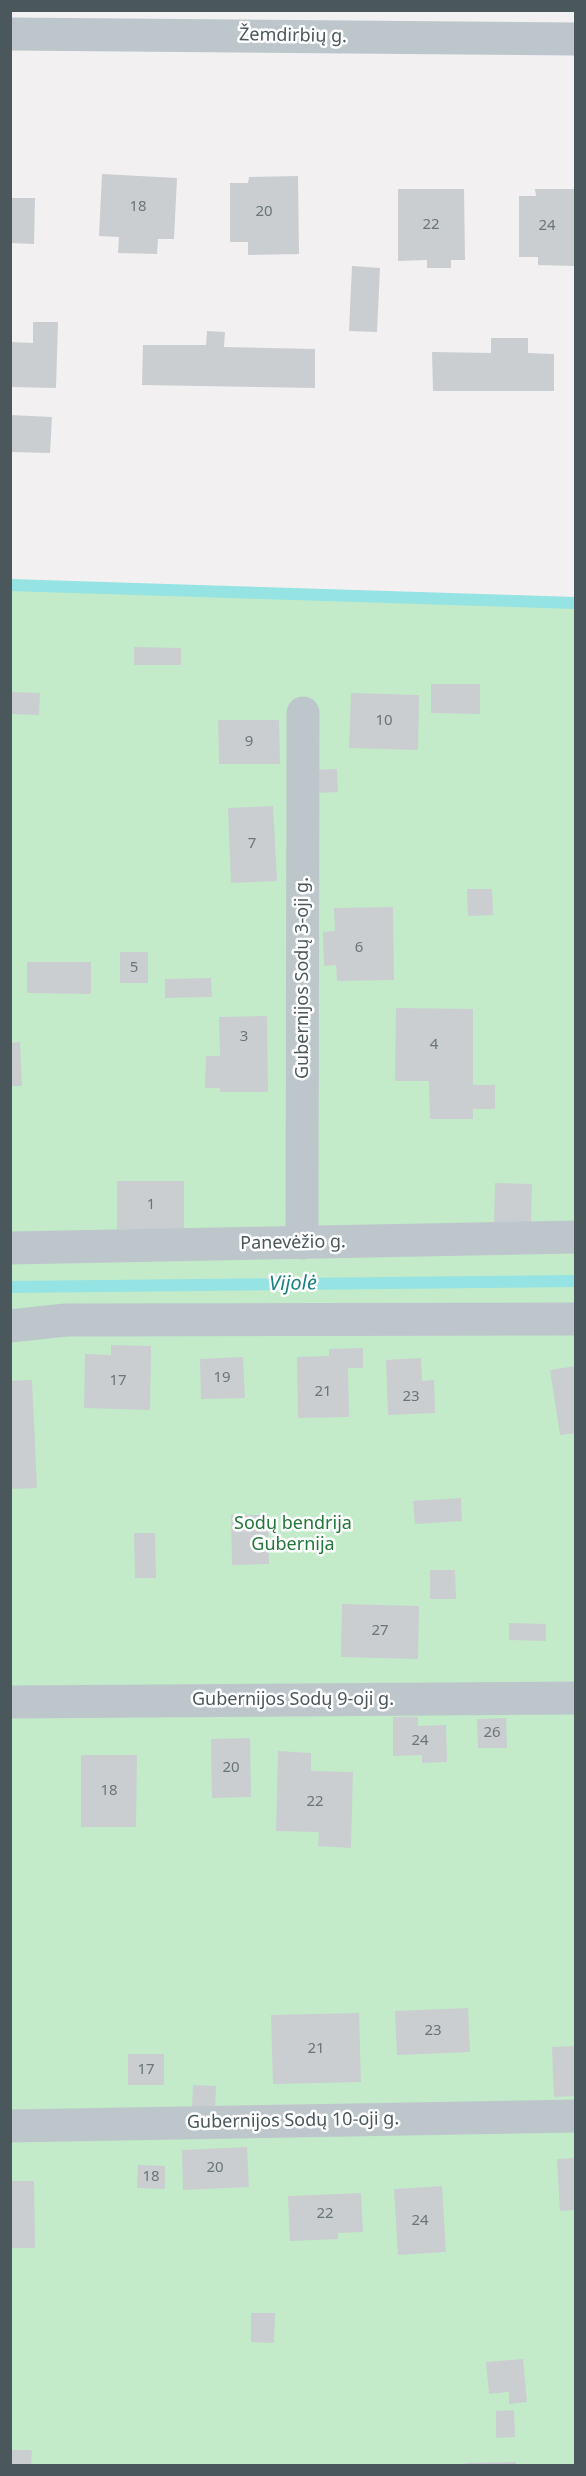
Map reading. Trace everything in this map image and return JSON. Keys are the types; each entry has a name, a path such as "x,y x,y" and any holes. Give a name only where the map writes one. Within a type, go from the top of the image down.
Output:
{"street":[{"name":"Žemdirbių g.","path":"10,34 576,39"},
{"name":"Gubernijos Sodų 3-oji g.","path":"302,1242 303,713"},
{"name":"Panevėžio g.","path":"10,1248 576,1237"},
{"path":"10,1326 66,1320 576,1319"},
{"name":"Gubernijos Sodų 9-oji g.","path":"10,1702 576,1698"},
{"name":"Gubernijos Sodų 10-oji g.","path":"10,2126 576,2116"}],"green space":[{"name":"Sodų bendrija Gubernija","path":"11,585 575,603 575,2465 11,2466"}],"building":[{"path":"102,174 177,178 174,239 158,239 157,254 118,253 119,237 99,236"},
{"path":"298,176 299,254 248,255 248,242 230,242 230,183 248,183 249,177"},
{"path":"398,189 464,189 465,260 451,260 451,268 427,268 427,260 398,261"},
{"path":"535,189 576,189 576,266 538,265 538,257 519,257 519,196 536,196"},
{"path":"10,198 35,198 34,244 10,243"},
{"path":"352,266 380,268 377,332 349,331"},
{"path":"33,322 58,322 56,388 10,387 10,342 33,343"},
{"path":"207,331 225,332 224,347 315,349 315,388 142,385 143,345 206,345"},
{"path":"491,338 528,338 528,353 554,354 554,391 433,391 432,352 491,353"},
{"path":"10,415 52,417 50,453 10,452"},
{"path":"134,647 181,648 181,665 134,665"},
{"path":"431,684 480,684 480,714 431,713"},
{"path":"10,692 40,693 39,715 10,714"},
{"path":"351,693 419,695 418,750 349,748"},
{"path":"218,720 279,720 280,764 219,764"},
{"path":"337,769 338,792 313,793 313,770"},
{"path":"273,806 277,881 231,883 228,808"},
{"path":"467,889 492,889 493,915 468,916"},
{"path":"393,907 394,980 337,981 336,965 324,966 323,932 335,931 334,908"},
{"path":"120,952 148,952 148,983 120,983"},
{"path":"27,962 91,962 91,994 27,993"},
{"path":"211,978 212,997 165,998 165,979"},
{"path":"396,1008 473,1009 473,1085 495,1085 495,1109 473,1109 473,1119 430,1119 429,1081 395,1081"},
{"path":"267,1016 268,1092 220,1092 220,1088 205,1088 206,1056 220,1056 219,1017"},
{"path":"20,1042 22,1086 10,1086 10,1043"},
{"path":"117,1181 184,1181 184,1229 117,1229"},
{"path":"495,1183 532,1184 531,1226 494,1225"},
{"path":"111,1345 151,1346 150,1410 84,1408 85,1354 111,1355"},
{"path":"363,1348 363,1368 348,1368 349,1417 298,1418 297,1357 329,1356 329,1349"},
{"path":"243,1357 245,1398 201,1399 200,1359"},
{"path":"421,1358 422,1381 434,1380 435,1413 388,1415 386,1360"},
{"path":"576,1366 576,1433 560,1435 550,1370"},
{"path":"32,1380 37,1488 10,1489 10,1381"},
{"path":"461,1498 462,1521 415,1524 413,1501"},
{"path":"231,1515 268,1515 269,1564 232,1565"},
{"path":"134,1533 155,1533 156,1578 135,1578"},
{"path":"430,1570 455,1570 456,1599 430,1599"},
{"path":"342,1604 419,1606 418,1659 341,1657"},
{"path":"509,1623 546,1624 546,1641 509,1640"},
{"path":"393,1717 418,1717 418,1726 446,1725 447,1762 422,1763 422,1755 393,1756"},
{"path":"506,1718 507,1748 478,1748 477,1719"},
{"path":"250,1738 251,1797 212,1798 211,1739"},
{"path":"278,1751 311,1753 311,1771 353,1772 351,1848 318,1846 319,1832 276,1831"},
{"path":"81,1755 137,1755 136,1827 81,1827"},
{"path":"468,2008 470,2052 397,2055 395,2011"},
{"path":"359,2013 361,2082 273,2084 271,2015"},
{"path":"576,2046 576,2096 554,2097 552,2047"},
{"path":"128,2054 164,2054 164,2085 128,2085"},
{"path":"193,2085 216,2086 215,2111 192,2109"},
{"path":"247,2147 249,2187 183,2190 182,2150"},
{"path":"576,2158 576,2210 560,2211 557,2159"},
{"path":"138,2165 165,2166 165,2189 137,2188"},
{"path":"10,2181 34,2181 35,2248 10,2248"},
{"path":"442,2186 446,2252 398,2255 394,2189"},
{"path":"361,2193 363,2232 338,2233 338,2239 290,2241 288,2196"},
{"path":"251,2313 275,2313 274,2343 251,2342"},
{"path":"523,2359 527,2402 509,2404 509,2392 489,2394 486,2362"},
{"path":"514,2410 515,2437 496,2438 496,2411"},
{"path":"10,2450 32,2450 31,2466 10,2466"},
{"path":"516,2462 516,2466 465,2466 465,2463"}],"waterway":[{"path":"10,585 576,603"},
{"name":"Vijolė","path":"10,1287 576,1281"}]}
